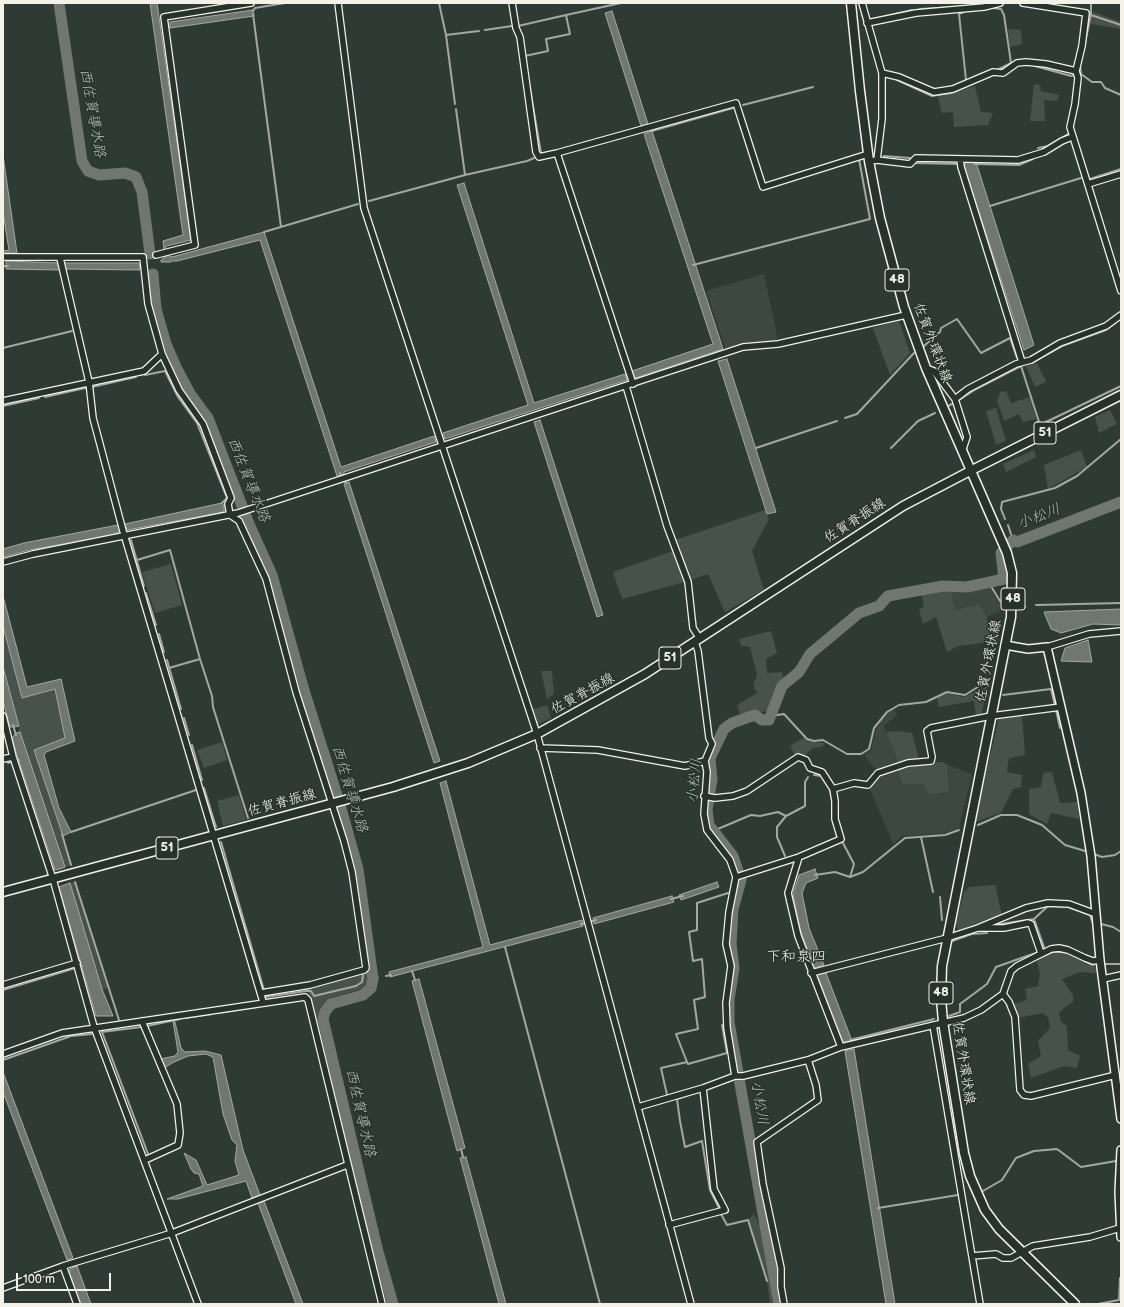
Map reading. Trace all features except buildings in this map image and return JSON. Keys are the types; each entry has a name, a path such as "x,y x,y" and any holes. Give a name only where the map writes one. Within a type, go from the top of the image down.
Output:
{"main road":[{"name":"佐賀外環状線","path":"851,3 880,218 906,315 926,368 1007,553 1012,572 1013,594 1011,617 947,938 941,983 943,1022 964,1153 970,1176 985,1210 999,1229 1076,1304"},
{"name":"佐賀脊振線","path":"3,892 348,799 441,772 537,734 610,695 698,640 903,506 970,470 1121,396"}],"street":[{"path":"156,255 195,245 164,17 251,3"},
{"path":"338,3 364,208 537,734 690,1304"},
{"path":"512,3 516,28 520,37 536,152 539,157 736,103 763,186 871,158 910,164 916,158 1018,160 1044,152 1072,137"},
{"path":"862,3 882,73 882,119 871,158"},
{"path":"867,22 916,13 984,7 1000,3"},
{"path":"1023,3 1086,13 1082,46 1076,71 1078,78 1075,104 1070,127 1121,291"},
{"path":"1074,10 1075,3"},
{"path":"882,73 934,92 953,89 995,72 1003,73 1016,64 1026,62 1046,64 1076,71"},
{"path":"557,153 633,384"},
{"path":"960,159 961,167 1022,362"},
{"path":"1088,184 1121,174"},
{"path":"3,257 62,263 143,257 148,304 162,354 180,390 203,424 231,498 228,504 230,515 239,521 266,579 296,692 352,872 366,968 364,970 310,985 264,993"},
{"path":"62,263 89,382 93,418 123,531 214,835 264,993 262,1002"},
{"path":"3,562 123,531 238,513 743,347 778,344 906,315"},
{"path":"955,399 968,389 1022,362 1031,360 1060,344 1106,326 1121,315"},
{"path":"3,401 144,371 162,354"},
{"path":"926,368 934,371 955,399 967,437 962,452"},
{"path":"626,386 667,526 688,582 693,628 698,640 698,651 709,738 712,744 705,761 707,772 704,796 704,814 707,830 730,860 736,877 729,912 726,944 731,966 726,1003 727,1028 735,1076"},
{"path":"1005,645 1028,649 1046,647 1089,634 1121,631"},
{"path":"1046,647 1081,793 1091,856 1100,960 1121,1118"},
{"path":"833,789 854,783 868,785 878,773 908,763 931,761 932,757 927,731 931,728 991,716 1061,707"},
{"path":"3,716 16,764 53,879 94,1027 198,1304"},
{"path":"540,748 598,750 685,766 705,761"},
{"path":"3,759 14,757"},
{"path":"704,796 715,798 733,796 747,791 798,757 806,760 810,768 822,772 833,789 835,819 841,839 799,857 736,877"},
{"path":"799,857 788,893 798,936 811,973 846,1046"},
{"path":"811,973 947,938 978,928 1026,908 1048,903 1069,904 1096,914"},
{"path":"978,928 1004,928 1028,923 1031,924 1041,953"},
{"path":"638,1107 702,1088 735,1076 743,1076 808,1060 846,1046 964,1018 981,1010 1003,994 1011,971 1030,958 1041,953 1059,948 1068,950 1094,961 1100,960"},
{"path":"3,985 77,963"},
{"path":"1103,979 1121,975"},
{"path":"1003,994 1009,1002 1015,1017 1020,1090 1024,1095 1031,1096 1116,1075"},
{"path":"3,1054 62,1033 262,1002 305,997 308,1000 382,1304"},
{"path":"142,1021 176,1104 180,1133 178,1145 145,1160"},
{"path":"933,1025 980,1304"},
{"path":"784,1304 781,1287 781,1268 763,1184 757,1142 818,1100 816,1085 808,1060"},
{"path":"669,1225 724,1210 714,1189 702,1088"},
{"path":"1121,1150 1121,1237"},
{"path":"3,1288 63,1266 172,1233 347,1165"},
{"path":"972,1256 991,1254 1011,1258 1023,1253 1033,1246 1090,1237 1120,1228"},
{"path":"63,1266 77,1304"}],"shaded area":[{"path":"150,3 157,3 191,240 167,246 164,249 163,241 183,235"},
{"path":"253,10 254,16 170,28 170,22"},
{"path":"612,11 648,124 641,126 605,13"},
{"path":"1093,12 1121,22 1121,29 1091,24"},
{"path":"1008,29 1021,30 1022,44 1010,47"},
{"path":"1034,84 1040,85 1041,91 1059,95 1057,101 1044,100 1045,121 1030,121"},
{"path":"975,86 981,112 993,113 988,125 954,127 953,112 942,113 938,97"},
{"path":"652,131 723,349 635,378 632,371 713,344 644,134"},
{"path":"3,155 17,253 3,253 3,251 9,250 3,213"},
{"path":"966,162 976,162 1034,345 1024,350 964,166"},
{"path":"464,183 534,403 625,374 627,380 445,439 443,433 528,405 457,185"},
{"path":"264,232 341,467 434,436 436,442 344,472 344,475 337,476 260,240 177,261 161,262 161,260 165,257 165,254 172,257"},
{"path":"6,261 58,263 60,270 6,269"},
{"path":"64,263 139,263 140,270 66,269"},
{"path":"764,274 777,335 776,341 743,344 726,350 706,291"},
{"path":"899,321 910,353 890,375 873,328"},
{"path":"727,359 776,512 767,514 718,361"},
{"path":"1037,363 1046,382 1035,387 1026,366"},
{"path":"1006,391 1011,403 1030,397 1036,419 1023,422 1019,414 1004,421 997,401 1000,392"},
{"path":"996,408 1006,441 996,445 986,411"},
{"path":"1110,410 1117,424 1099,433 1095,417"},
{"path":"540,420 603,615 597,617 534,422"},
{"path":"1034,450 1036,457 1006,472 1003,464"},
{"path":"1081,450 1087,467 1048,489 1044,465"},
{"path":"349,482 440,761 434,763 344,484"},
{"path":"222,503 224,506 224,512 127,530 125,524"},
{"path":"765,510 769,519 752,551 764,590 725,612 708,574 690,580 675,540"},
{"path":"118,525 120,531 114,535 29,550 3,557 3,549 24,543"},
{"path":"673,551 685,582 622,599 613,572"},
{"path":"171,564 182,605 155,613 142,572"},
{"path":"989,587 1004,610 987,617 979,604 955,610 951,589 967,590"},
{"path":"951,589 955,610 979,604 987,617 988,628 1001,625 997,641 958,646 947,652 936,617 923,624 919,610 924,606 921,592"},
{"path":"3,596 27,687 61,679 75,741 46,752 44,755 59,808 71,832 63,836 34,750 65,738 55,689 22,698 3,626"},
{"path":"1121,609 1121,625 1093,624 1061,633 1051,629 1044,612"},
{"path":"3,626 22,698 55,689 65,738 34,750 72,864 65,867 23,745 3,667"},
{"path":"771,631 777,653 766,659 767,673 782,672 783,677 773,693 769,711 740,714 737,705 757,693 753,685 757,675 750,647 741,646 739,639"},
{"path":"1088,640 1092,662 1061,661 1065,648"},
{"path":"3,667 19,726 10,727 3,701"},
{"path":"541,671 552,671 554,694 547,699"},
{"path":"988,686 981,716 976,716 974,701 939,707 937,698 947,693 964,697"},
{"path":"547,705 551,718 536,725 531,710"},
{"path":"894,710 897,715 884,726 899,764 923,784 949,791 947,765 972,774 959,828 944,833 902,836 893,844 869,786 880,774 864,755 871,750 876,729 887,713"},
{"path":"1022,715 1025,755 1009,758 1007,772 1022,775 1021,787 1013,789 1001,813 975,822 999,717"},
{"path":"897,731 912,733 920,763 943,762 947,765 949,791 930,795 923,784 903,784 897,769 899,764 886,732"},
{"path":"20,732 65,867 60,869 55,870 16,752 12,738 16,733"},
{"path":"803,738 812,742 825,743 822,747 813,748 805,755 795,755 790,746"},
{"path":"222,742 227,760 204,768 197,750"},
{"path":"1052,772 1060,803 1077,802 1079,819 1051,813 1047,824 1029,814 1029,789 1041,787 1043,773"},
{"path":"446,781 490,945 582,920 583,926 390,977 389,972 483,947 440,783"},
{"path":"239,795 246,820 223,826 217,801"},
{"path":"815,869 818,878 806,883 802,893 809,928 824,965 814,968 800,929 793,894 799,875"},
{"path":"76,882 109,988 102,989 70,883"},
{"path":"717,882 719,887 681,900 679,895"},
{"path":"70,883 102,989 113,1016 96,1016 59,887"},
{"path":"995,885 1002,915 959,931 956,924 964,892 969,887"},
{"path":"672,896 674,902 594,924 593,918"},
{"path":"1054,953 1065,953 1095,967 1096,973 1080,972 1062,979 1073,995 1073,1002 1059,1013 1061,1022 1067,1026 1068,1050 1080,1056 1077,1068 1064,1066 1031,1078 1028,1064 1041,1056 1038,1041 1050,1028 1048,1017 1042,1013 1018,1018 1014,1004 1027,1000 1025,989 1038,986 1040,974 1037,961"},
{"path":"369,971 369,981 361,989 331,998 323,1005 318,1018 388,1304 384,1303 307,988"},
{"path":"826,973 852,1041 843,1042 817,975"},
{"path":"419,979 465,1148 457,1151 412,981"},
{"path":"173,1021 175,1022 181,1048 185,1052 205,1051 221,1055 243,1150 260,1195 252,1198 246,1181 178,1199 167,1199 203,1186 199,1174 194,1173 191,1169 184,1153 196,1160 207,1185 239,1175 235,1161 237,1145 232,1140 223,1114 213,1057 206,1054 188,1056 164,1068 160,1059 175,1056 178,1052"},
{"path":"854,1049 895,1304 886,1304 845,1051"},
{"path":"3,1072 73,1258 67,1260 3,1092"},
{"path":"466,1157 506,1304 499,1304 460,1158"},
{"path":"264,1201 303,1304 296,1304 258,1203"},
{"path":"754,1214 765,1236 776,1304 770,1304 767,1281 748,1220"},
{"path":"77,1266 91,1304 80,1304 69,1272 70,1269"}],"waterway":[{"name":"西佐賀導水路","path":"59,3 82,161 88,171 99,175 125,173 136,177 142,192 150,254"},
{"path":"253,11 255,8 285,3"},
{"path":"439,3 446,35 479,31"},
{"path":"525,57 548,51 546,39 570,34 566,15 621,3"},
{"path":"859,3 864,21"},
{"path":"1085,43 1091,15 1091,3"},
{"path":"920,9 956,7"},
{"path":"993,8 1001,9 1004,15 1011,63"},
{"path":"873,19 912,10"},
{"path":"966,11 959,14 966,80"},
{"path":"253,14 281,227"},
{"path":"518,26 566,15"},
{"path":"1091,15 1121,25"},
{"path":"485,30 512,26"},
{"path":"446,35 455,104"},
{"path":"997,70 1011,63 1022,65"},
{"path":"1080,65 1081,74"},
{"path":"1035,66 1071,76 1081,74 1092,82 1101,82 1105,88 1121,95"},
{"path":"528,77 541,153"},
{"path":"897,80 932,96 951,93 976,82"},
{"path":"743,105 813,87"},
{"path":"652,131 733,108"},
{"path":"456,109 465,175"},
{"path":"1038,148 1048,146 1068,134"},
{"path":"884,156 910,158 915,163 960,164"},
{"path":"369,201 534,158"},
{"path":"693,265 870,219 859,159"},
{"path":"975,164 1019,165 1033,159"},
{"path":"1090,179 1121,169"},
{"path":"990,206 1081,178"},
{"path":"264,232 358,204"},
{"path":"3,266 8,266"},
{"name":"西佐賀導水路","path":"153,274 156,309 166,344 191,395 208,418 249,524 272,575 303,687 340,805 358,869 373,979 371,988 363,995 331,1004 325,1012 323,1019 377,1248 393,1304"},
{"path":"1031,363 1062,346 1106,330 1121,318"},
{"path":"924,346 940,332 941,328 957,319 981,353 1010,338 1017,358"},
{"path":"3,348 72,331"},
{"path":"845,418 857,414 914,353"},
{"path":"959,400 976,389 1021,366 1040,425"},
{"path":"145,375 165,371 178,397 197,423 227,498 222,503"},
{"path":"92,387 136,377"},
{"path":"1046,422 1121,386"},
{"path":"45,397 85,388"},
{"path":"3,406 39,398"},
{"path":"948,406 954,403"},
{"path":"891,448 918,421 935,413"},
{"path":"756,448 837,421"},
{"path":"1005,519 1001,509 1002,502 1055,488 1077,476 1121,439"},
{"path":"340,473 346,483"},
{"name":"小松川","path":"779,1304 729,1022 729,1000 734,968 731,944 733,909 741,880 733,856 709,825 707,810 712,779 710,758 724,729 732,723 755,715 762,720 769,720 782,686 799,672 810,654 859,613 879,606 888,596 943,586 967,587 1004,579 1001,553 1013,540 1017,542 1121,502"},
{"path":"1008,525 1013,540"},
{"path":"131,540 144,586"},
{"path":"137,560 170,550 200,659 212,696 213,707 248,818"},
{"path":"989,583 1000,601"},
{"path":"146,593 156,625"},
{"path":"1036,605 1121,603"},
{"path":"1019,608 1025,607"},
{"path":"159,634 164,652"},
{"path":"169,668 200,659"},
{"path":"167,660 181,709"},
{"path":"771,716 784,714 807,739 814,741 823,740 847,754 861,754 869,749 874,728 887,712 899,705 926,702 947,692 965,695 981,685 988,684"},
{"path":"1003,695 1051,689 1055,706"},
{"path":"1056,710 1060,728"},
{"path":"184,718 189,735"},
{"path":"13,725 16,735"},
{"path":"192,745 202,780"},
{"path":"8,763 19,760"},
{"path":"814,775 822,776"},
{"path":"713,831 751,815 760,816 778,812 786,816 805,806 805,782 808,777"},
{"path":"829,786 832,798"},
{"path":"204,788 216,827"},
{"path":"71,832 196,790"},
{"path":"978,825 1001,815 1017,815 1042,825 1065,845 1085,851"},
{"path":"785,856 777,837 777,827 786,816"},
{"path":"815,875 835,872 850,877 863,872 905,838 945,835 959,830"},
{"path":"62,834 71,865"},
{"path":"921,837 933,892"},
{"path":"221,842 266,997 306,991 311,991 314,996 356,986 362,982 363,975"},
{"path":"843,843 854,864 850,877"},
{"path":"1094,854 1102,857 1115,855 1121,851"},
{"path":"75,882 119,1020"},
{"path":"667,1095 661,1068 687,1062 676,1034 698,1029 694,1000 705,997 702,959 693,961 689,932 697,930 697,903 728,893"},
{"path":"671,899 683,896"},
{"path":"940,897 942,920"},
{"path":"1034,919 1048,906 1068,907 1090,915 1092,921"},
{"path":"994,925 1034,919 1044,947"},
{"path":"581,924 596,920"},
{"path":"1101,924 1113,927 1121,932"},
{"path":"952,941 972,934 987,933"},
{"path":"505,947 600,1304"},
{"path":"1037,959 1053,952 1065,952"},
{"path":"1027,956 1036,953"},
{"path":"949,1016 960,1012 960,1004 987,984 996,967 1027,956 1029,958"},
{"path":"1085,961 1093,965"},
{"path":"1105,964 1121,964"},
{"path":"3,990 82,966"},
{"path":"412,971 415,980"},
{"path":"386,976 391,975"},
{"name":"西佐賀導水路","path":"373,979 378,978"},
{"path":"218,1013 257,1007"},
{"path":"185,1018 212,1014"},
{"path":"147,1026 180,1019"},
{"path":"850,1040 934,1019"},
{"path":"687,1062 688,1064 727,1053 722,1025"},
{"path":"141,1027 102,1032 148,1154"},
{"path":"3,1060 71,1036 92,1034"},
{"path":"715,1086 733,1080"},
{"path":"698,1092 677,1099 680,1121 685,1147 702,1141 710,1190 719,1208"},
{"path":"461,1149 463,1157"},
{"path":"983,1191 1002,1180 1016,1158 1034,1151 1057,1149 1081,1167 1116,1161"},
{"path":"878,1208 958,1195"},
{"path":"721,1214 727,1225 748,1220 767,1281"},
{"path":"1098,1304 1119,1300 1120,1278"}],"district":[{"name":"下和泉四","path":"796,957"}]}
